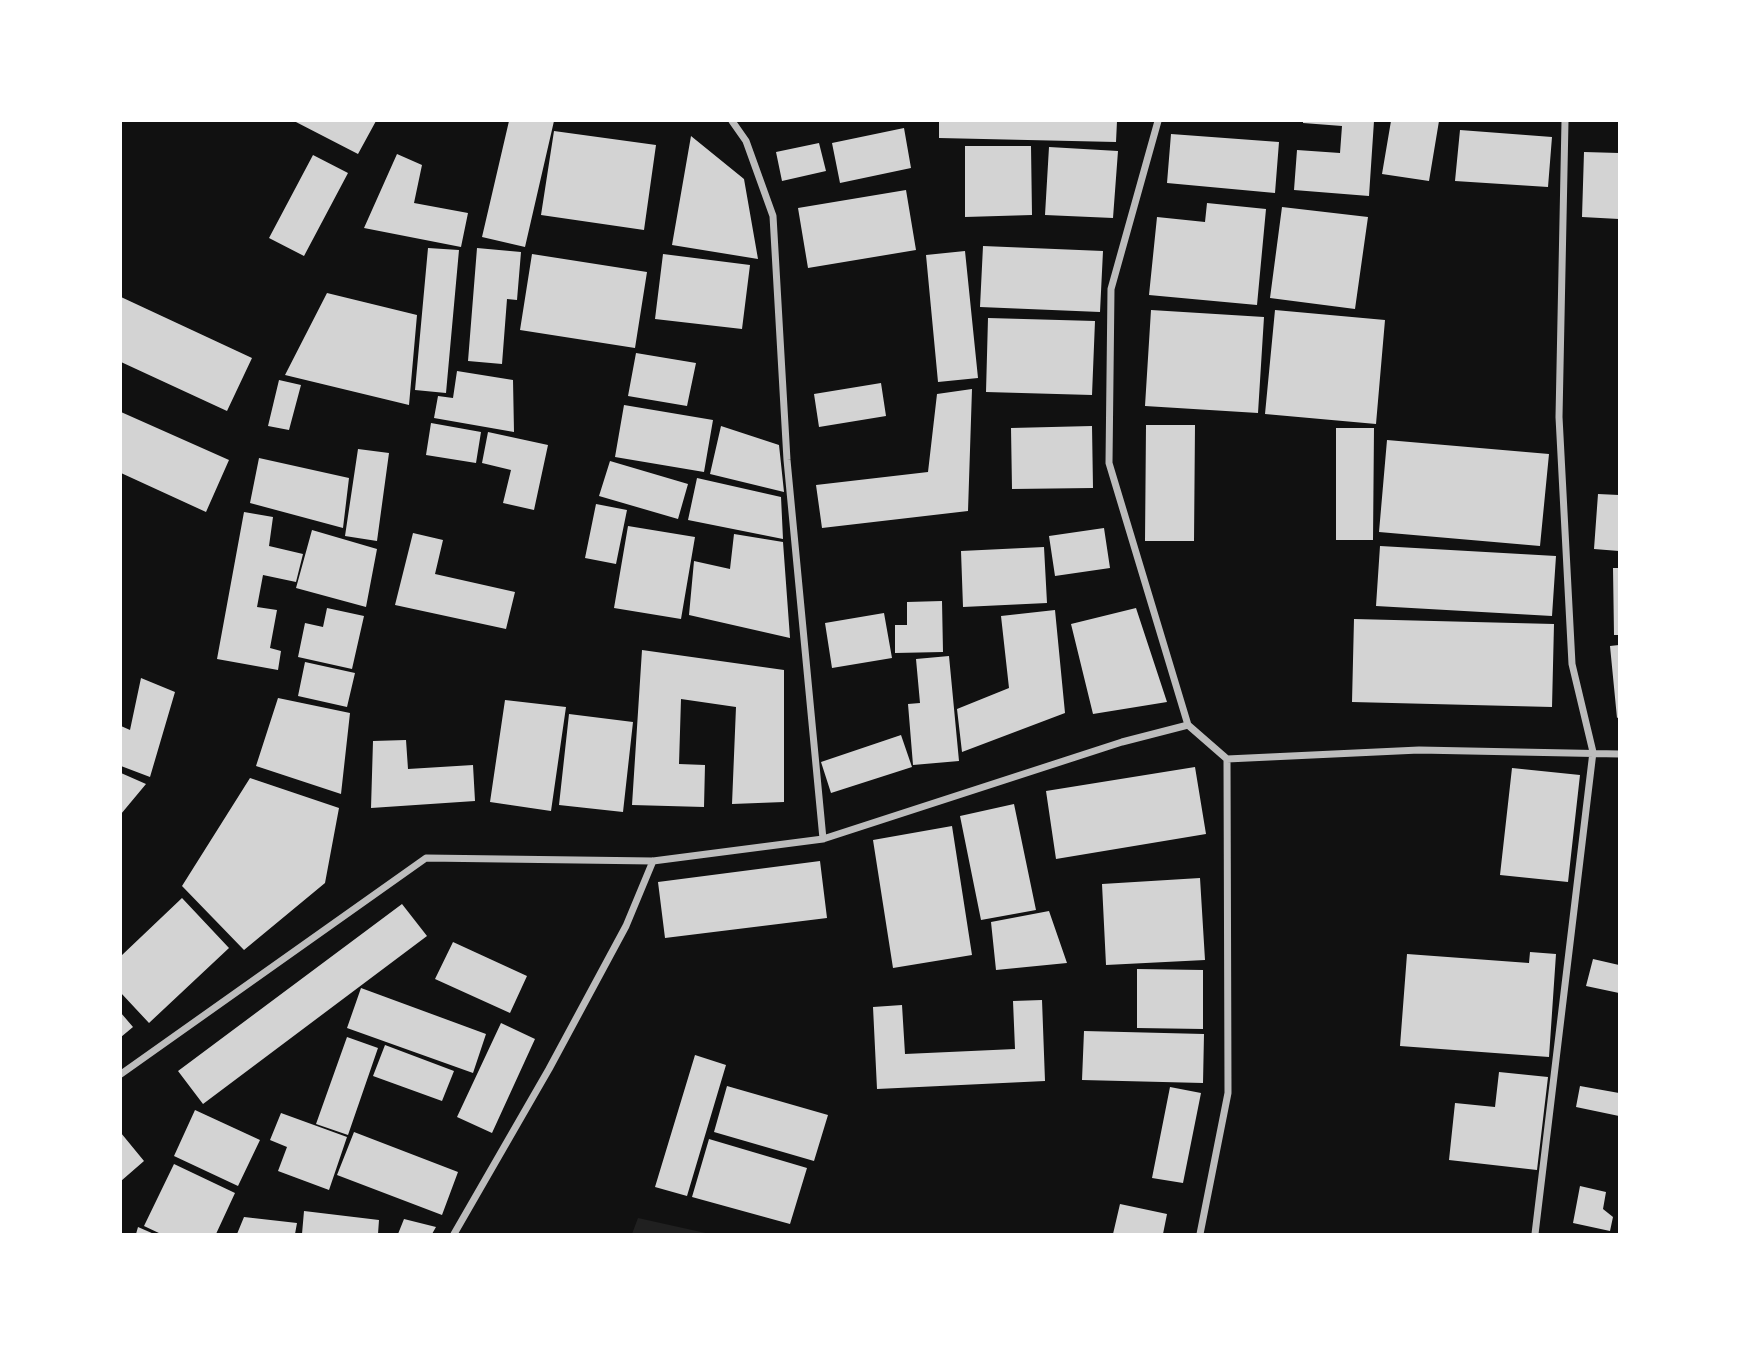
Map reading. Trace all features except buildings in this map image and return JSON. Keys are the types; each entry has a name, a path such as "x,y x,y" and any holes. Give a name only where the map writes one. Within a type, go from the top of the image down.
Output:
{"street":[{"path":"732,121 746,141 772,216 788,460 823,839"},
{"path":"1158,121 1111,289 1109,463 1188,725 1227,759 1419,750 1619,754"},
{"path":"1535,1234 1593,752 1572,664 1559,417 1565,121"},
{"path":"121,1074 426,858 653,861 823,839 1122,742 1188,725"},
{"path":"1200,1234 1228,1093 1227,759"},
{"path":"454,1234 549,1069 626,926 653,861"}],"shaded area":[{"path":"638,1218 710,1234 632,1234"}]}
